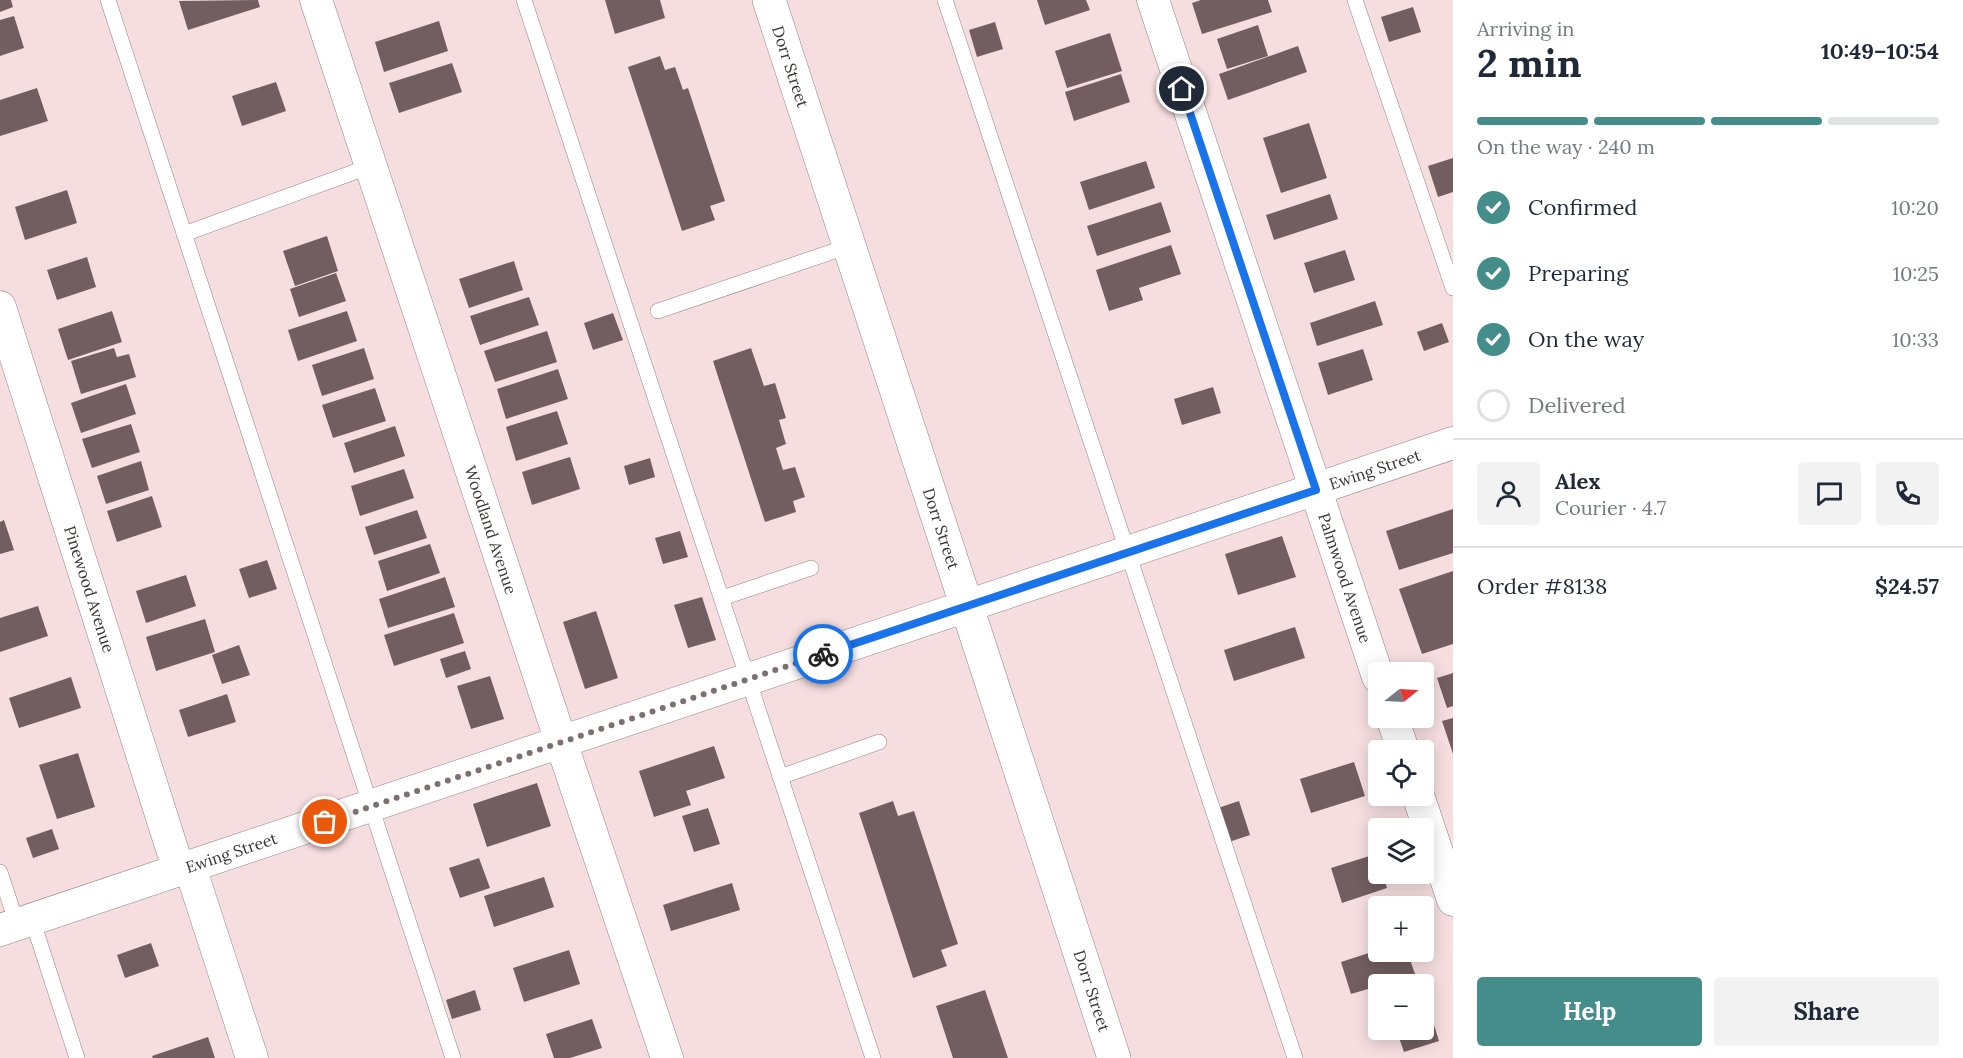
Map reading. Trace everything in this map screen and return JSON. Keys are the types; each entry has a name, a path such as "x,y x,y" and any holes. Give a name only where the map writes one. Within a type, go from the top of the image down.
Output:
{"main road":[{"name":"Dorr Street","path":"769,0 1114,1058"}],"street":[{"name":"Woodland Avenue","path":"316,0 667,1058"},
{"name":"Palmwood Avenue","path":"1153,0 1373,662"},
{"name":"Pinewood Avenue","path":"0,306 185,869 252,1058"},
{"name":"Ewing Street","path":"16,925 1453,443"},
{"path":"1422,806 1453,900"}],"lane":[{"path":"108,0 369,807 453,1058"},
{"path":"524,0 873,1058"},
{"path":"945,0 1295,1058"},
{"path":"1355,0 1453,288"},
{"path":"184,234 371,166"},
{"path":"658,311 849,246"},
{"path":"722,598 811,568"},
{"path":"780,777 879,742"},
{"path":"0,872 16,925 77,1058"}],"building":[{"path":"0,0 11,0 13,7 0,12"},
{"path":"258,0 260,7 188,30 179,1"},
{"path":"605,0 660,0 665,18 615,34"},
{"path":"1037,0 1086,0 1090,10 1045,25"},
{"path":"1201,0 1268,0 1272,12 1202,34 1192,3"},
{"path":"1413,7 1421,32 1389,42 1381,17"},
{"path":"14,16 24,48 0,56 0,20"},
{"path":"439,21 448,51 384,72 375,42"},
{"path":"995,22 1003,49 977,57 969,30"},
{"path":"1258,25 1268,56 1227,69 1217,39"},
{"path":"1110,33 1122,71 1067,88 1055,51"},
{"path":"1298,46 1307,72 1228,100 1219,74"},
{"path":"660,56 665,70 675,67 683,90 688,88 725,201 710,206 715,220 682,231 628,67"},
{"path":"452,63 462,92 399,113 389,83"},
{"path":"1121,74 1130,102 1074,121 1065,92"},
{"path":"276,82 286,111 242,126 232,96"},
{"path":"37,88 48,121 0,136 0,100"},
{"path":"1309,123 1327,178 1281,193 1263,138"},
{"path":"1453,158 1453,192 1438,197 1428,166"},
{"path":"1146,161 1155,188 1089,210 1080,182"},
{"path":"67,190 77,223 25,240 15,207"},
{"path":"1330,194 1338,219 1274,240 1266,215"},
{"path":"1161,202 1171,232 1097,256 1087,226"},
{"path":"327,236 338,271 295,286 283,251"},
{"path":"1171,245 1181,274 1139,288 1143,300 1109,311 1096,270"},
{"path":"1345,250 1355,280 1314,293 1304,263"},
{"path":"87,257 96,287 57,300 47,270"},
{"path":"514,261 523,290 469,308 459,279"},
{"path":"336,273 346,301 299,317 290,289"},
{"path":"529,297 539,325 480,345 470,316"},
{"path":"1375,301 1383,325 1317,346 1310,323"},
{"path":"112,311 122,342 68,360 58,329"},
{"path":"347,311 357,341 298,361 288,330"},
{"path":"613,313 623,340 593,350 584,323"},
{"path":"1442,323 1449,342 1424,351 1417,332"},
{"path":"547,331 557,362 495,382 484,351"},
{"path":"114,348 117,357 129,354 136,377 81,394 71,361"},
{"path":"364,348 374,379 322,396 312,365"},
{"path":"751,348 764,386 775,383 786,418 779,420 786,444 776,448 783,470 795,467 805,497 793,501 796,512 765,522 713,361"},
{"path":"1363,349 1373,380 1328,395 1318,363"},
{"path":"558,369 568,399 506,419 497,389"},
{"path":"126,384 136,414 81,433 71,403"},
{"path":"1213,387 1221,413 1182,425 1174,399"},
{"path":"375,388 386,421 333,438 322,405"},
{"path":"557,411 568,444 516,461 506,427"},
{"path":"131,424 140,452 92,468 82,439"},
{"path":"395,426 405,456 354,473 344,443"},
{"path":"570,457 580,489 532,505 522,472"},
{"path":"650,458 655,477 629,485 624,466"},
{"path":"141,461 149,490 106,504 97,476"},
{"path":"404,469 414,498 360,516 351,486"},
{"path":"152,496 162,527 117,542 107,511"},
{"path":"1453,509 1453,553 1399,570 1386,531"},
{"path":"417,510 427,538 374,555 365,527"},
{"path":"4,520 14,550 0,554 0,522"},
{"path":"680,531 688,557 663,564 655,538"},
{"path":"1282,536 1296,577 1238,595 1225,554"},
{"path":"430,544 440,573 387,591 378,561"},
{"path":"267,560 277,589 249,598 239,569"},
{"path":"1453,571 1453,644 1422,654 1399,589"},
{"path":"186,575 196,606 146,623 136,591"},
{"path":"445,577 455,607 388,628 379,599"},
{"path":"702,597 716,640 688,648 674,605"},
{"path":"38,606 48,636 0,652 0,618"},
{"path":"596,611 618,678 585,689 563,622"},
{"path":"454,613 464,643 394,666 384,635"},
{"path":"205,619 215,652 156,671 146,637"},
{"path":"1295,627 1305,658 1234,681 1224,650"},
{"path":"239,645 250,675 222,684 212,655"},
{"path":"465,651 471,669 446,678 440,659"},
{"path":"1453,673 1453,706 1447,708 1437,678"},
{"path":"490,676 504,719 471,729 457,686"},
{"path":"71,677 81,708 19,728 9,698"},
{"path":"227,694 236,722 188,737 179,710"},
{"path":"1453,718 1453,754 1442,721"},
{"path":"714,746 725,778 686,791 691,805 654,817 639,771"},
{"path":"78,753 95,807 57,819 39,765"},
{"path":"1354,762 1365,796 1311,813 1300,779"},
{"path":"537,783 551,826 487,847 473,804"},
{"path":"893,801 898,816 914,811 958,944 941,950 947,966 913,978 859,813"},
{"path":"1239,801 1250,835 1229,842 1218,808"},
{"path":"708,808 720,844 694,852 682,816"},
{"path":"52,829 59,849 33,858 26,838"},
{"path":"1368,856 1368,884 1386,884 1387,888 1342,903 1331,868"},
{"path":"479,858 490,888 460,898 449,868"},
{"path":"544,877 554,907 494,927 484,896"},
{"path":"732,883 740,910 671,931 663,905"},
{"path":"151,943 159,966 125,978 117,955"},
{"path":"569,950 580,984 524,1002 513,968"},
{"path":"1368,953 1368,962 1411,962 1415,974 1368,974 1368,989 1351,994 1341,962"},
{"path":"475,990 481,1010 452,1019 446,1000"},
{"path":"985,990 1008,1058 953,1058 936,1006"},
{"path":"592,1019 602,1048 570,1058 554,1058 546,1034"},
{"path":"1434,1025 1439,1041 1404,1052 1400,1040 1434,1040"},
{"path":"208,1037 215,1058 153,1058 152,1056"}],"way so far":[{"path":"325,822 823,654"}],"route":[{"path":"823,654 1316,490 1182,89"}]}
